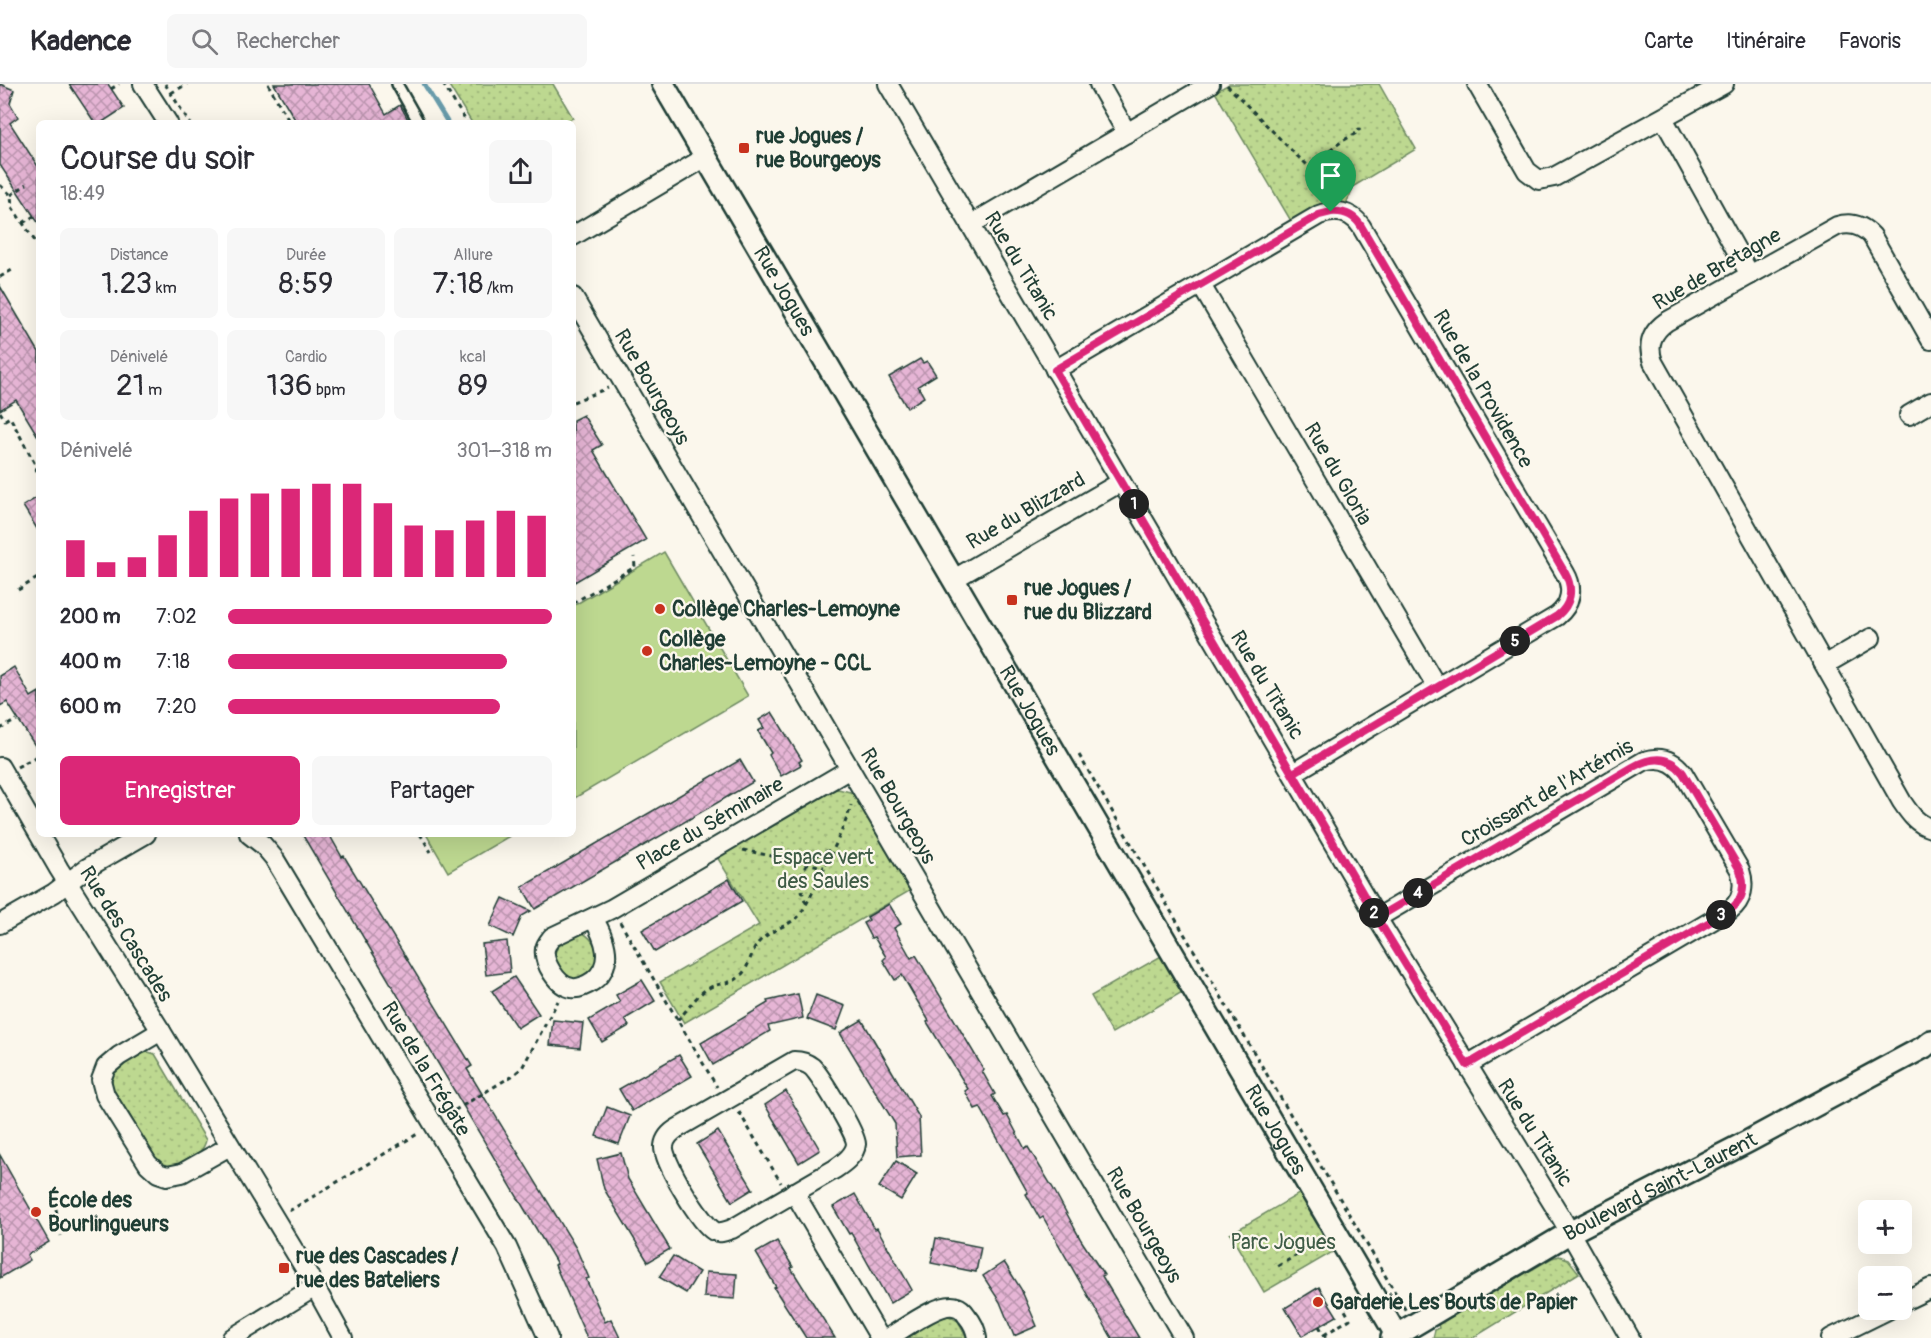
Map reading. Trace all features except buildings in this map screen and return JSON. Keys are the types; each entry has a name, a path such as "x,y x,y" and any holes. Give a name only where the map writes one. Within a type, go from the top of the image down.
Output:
{"street":[{"path":"143,84 166,120"},
{"name":"Rue Jogues","path":"663,84 1396,1337"},
{"name":"Rue du Titanic","path":"888,84 1377,918 1569,1233 1629,1338"},
{"path":"1099,84 1127,133"},
{"path":"1477,84 1522,165 1539,180 1554,177 1724,84"},
{"path":"970,225 1127,133 1222,86"},
{"path":"1663,118 1750,275"},
{"path":"576,234 706,157"},
{"name":"Rue de la Providence","path":"1055,370 1319,215 1333,211 1352,216 1361,226 1569,579 1570,590 1568,604 1557,616 1293,773"},
{"name":"Rue de Bretagne","path":"1931,340 1872,236 1853,224 1837,226 1658,328 1650,344 1650,353 1659,372 1908,812 1924,826 1931,828"},
{"name":"Rue du Gloria","path":"1201,285 1437,687"},
{"name":"Rue Bourgeoys","path":"576,302 1184,1338"},
{"path":"1909,415 1931,402"},
{"name":"Rue du Blizzard","path":"954,579 1121,482"},
{"path":"1826,664 1871,638"},
{"name":"Croissant de l'Artémis","path":"1377,918 1644,761 1667,760 1683,773 1740,870 1743,883 1738,903 1730,910 1467,1065"},
{"name":"Rue des Cascades","path":"7,767 36,823"},
{"name":"Place du Séminaire","path":"593,918 850,769"},
{"name":"Rue des Cascades","path":"44,837 67,882 161,1031 315,1287 343,1338"},
{"path":"0,924 46,898 87,868 141,837"},
{"name":"Rue de la Frégate","path":"253,837 274,858 507,1247 548,1338"},
{"name":"Rue des Cascades","path":"161,1031 119,1056 106,1067 101,1080 105,1095 148,1164 158,1173 174,1176 230,1146"},
{"name":"Boulevard Saint-Laurent","path":"1396,1337 1569,1233 1747,1142 1924,1047 1931,1041"},
{"path":"800,1061 818,1074 852,1131 856,1145 844,1162 789,1190 732,1229 718,1232 712,1230 702,1220 667,1162 665,1143 672,1132 678,1128 789,1062 800,1061"},
{"path":"789,1190 880,1338"},
{"path":"232,1338 315,1287"},
{"path":"1912,1297 1931,1288"},
{"path":"888,1338 949,1305 957,1307 969,1318 975,1328 977,1338"},
{"path":"1831,1338 1868,1320"}],"lane":[{"path":"396,84 417,120"}],"path":[{"path":"111,89 119,84"},
{"path":"165,84 188,120"},
{"path":"171,93 187,84"},
{"path":"268,84 288,120"},
{"path":"443,84 465,120"},
{"path":"1222,86 1234,84"},
{"path":"1222,86 1319,175"},
{"path":"1328,202 1319,175 1320,164 1327,152 1360,131 1358,128"},
{"path":"1334,139 1338,143"},
{"path":"11,195 27,184"},
{"path":"0,185 11,195 12,207 36,242"},
{"path":"23,223 34,216"},
{"path":"0,277 12,270"},
{"path":"576,401 615,385"},
{"path":"0,412 5,420 10,417 36,466"},
{"path":"33,472 36,469"},
{"path":"576,601 635,567 634,557"},
{"path":"18,590 36,579"},
{"path":"0,729 17,720"},
{"name":"Rue Jogues","path":"1075,748 1407,1313"},
{"path":"7,767 36,756"},
{"path":"677,1020 705,990 711,986 735,981 740,977 746,971 753,952 761,940 799,916 845,823 851,801"},
{"path":"422,837 431,852"},
{"path":"732,848 824,867"},
{"path":"806,903 801,881 807,863 817,855 832,850"},
{"path":"617,917 720,1092"},
{"path":"441,1119 522,1068 561,994"},
{"path":"735,1105 789,1190"},
{"path":"285,1214 426,1129"},
{"path":"56,1209 61,1236"},
{"path":"1278,1266 1309,1248 1327,1251 1333,1248"},
{"path":"1319,1326 1325,1337 1350,1319 1342,1305"}],"green space":[{"path":"448,84 553,84 573,118 569,120 470,120"},
{"path":"1229,84 1379,84 1416,149 1354,186 1346,204 1324,204 1291,221 1215,92"},
{"name":"Collège Charles-Lemoyne - CCL","path":"664,552 748,696 576,797 576,604"},
{"name":"Espace vert des Saules","path":"832,790 850,792 856,797 911,890 684,1023 660,982 759,925 717,857"},
{"path":"428,837 508,837 448,872"},
{"path":"583,933 595,946 596,961 587,974 570,979 557,963 556,951 565,941"},
{"path":"1163,955 1184,991 1112,1033 1091,996"},
{"path":"148,1052 155,1054 206,1140 200,1152 180,1165 165,1166 159,1163 112,1087 114,1074 123,1064 135,1056"},
{"name":"Parc Jogues","path":"1302,1192 1336,1250 1264,1292 1230,1234"},
{"path":"1559,1256 1568,1259 1579,1273 1473,1338 1433,1338 1435,1330 1439,1328 1438,1324"},
{"path":"949,1316 958,1321 967,1338 907,1338 942,1317"}],"waterway":[{"path":"424,84 446,120"}],"place":[{"name":"rue Jogues / rue Bourgeoys","path":"744,148"},
{"name":"rue Jogues / rue du Blizzard","path":"1012,600"},
{"name":"Collège Charles-Lemoyne","path":"660,609"},
{"name":"Collège Charles-Lemoyne - CCL","path":"647,651"},
{"name":"École des Bourlingueurs","path":"36,1212"},
{"name":"rue des Cascades / rue des Bateliers","path":"284,1268"},
{"name":"Garderie Les Bouts de Papier","path":"1318,1302"}],"route":[{"path":"1331,212 1319,215 1055,370 1377,918 1467,1065 1730,910 1741,897 1742,876 1683,773 1667,760 1652,759 1633,767 1377,918 1293,773 1561,614 1568,604 1570,590 1569,579 1358,221 1352,216 1331,212"}]}
